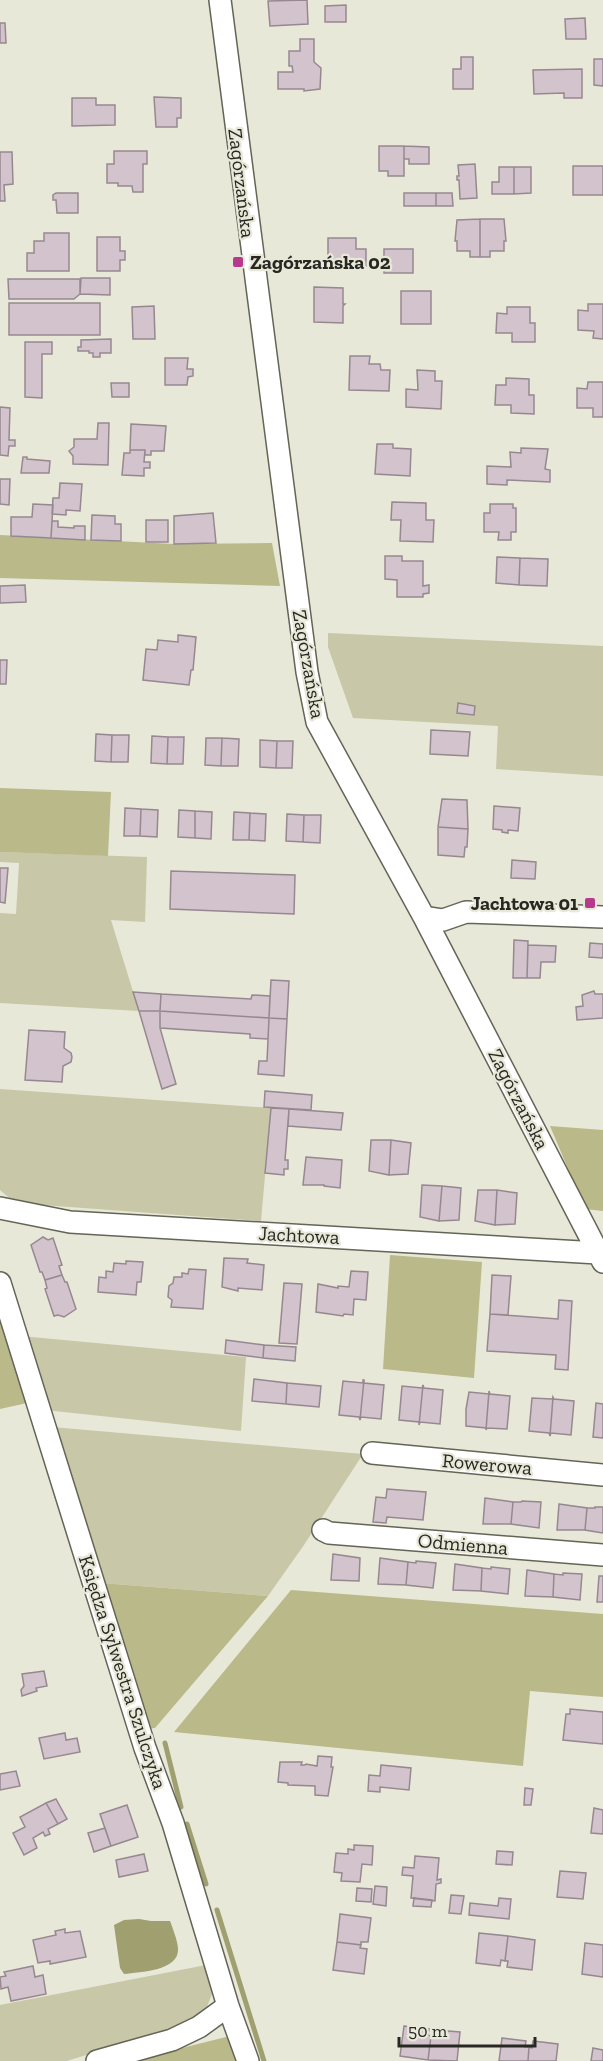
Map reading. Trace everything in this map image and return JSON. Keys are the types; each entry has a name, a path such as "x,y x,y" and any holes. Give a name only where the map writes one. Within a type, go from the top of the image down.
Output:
{"street":[{"name":"Zagórzańska","path":"220,0 307,672 317,722 424,916 601,1258"},
{"path":"424,916 443,920 466,912 603,917"},
{"name":"Jachtowa","path":"0,1208 70,1222 601,1258"},
{"name":"Księdza Sylwestra Szulczyka","path":"0,1283 145,1748 173,1823 228,2006 248,2061"},
{"name":"Rowerowa","path":"372,1453 603,1475"},
{"name":"Odmienna","path":"323,1530 329,1533 603,1555"},
{"path":"97,2061 172,2040 199,2027 228,2006"}],"green space":[{"path":"328,633 603,646 603,776 496,769 498,726 353,718 328,647"},
{"path":"0,852 147,857 145,922 111,920 139,1011 0,1003 0,913 16,914 19,863 0,862"},
{"path":"0,1089 271,1108 261,1221 15,1203 0,1190"},
{"path":"21,1336 246,1357 241,1431 45,1410"},
{"path":"52,1427 363,1454 268,1596 101,1583"},
{"path":"206,1965 212,1994 205,2012 163,2036 67,2061 0,2061 0,2005"}],"shaded area":[{"path":"0,535 174,544 272,543 280,586 0,578"},
{"path":"0,788 111,792 108,856 0,852"},
{"path":"550,1126 603,1130 603,1211 585,1209"},
{"path":"390,1255 482,1262 474,1378 383,1369"},
{"path":"0,1319 27,1403 0,1409"},
{"path":"101,1583 268,1596 155,1728 146,1729"},
{"path":"291,1590 603,1614 603,1697 530,1691 523,1766 174,1732"},
{"path":"124,1920 170,1921 178,1948 177,1956 166,1966 158,1969 124,1974 120,1968 114,1925"},
{"path":"230,2036 239,2061 130,2061"}],"building":[{"path":"307,0 308,24 270,26 268,1"},
{"path":"346,5 346,22 325,22 325,6"},
{"path":"585,18 586,39 566,39 565,19"},
{"path":"0,23 5,23 6,43 0,43"},
{"path":"300,39 314,39 314,62 321,68 320,89 304,91 304,89 278,89 278,72 293,72 292,66 289,66 289,51 300,51"},
{"path":"461,57 473,57 473,89 453,89 453,69 461,69"},
{"path":"594,59 603,59 603,86 594,85"},
{"path":"582,69 582,98 564,98 564,93 534,94 533,70"},
{"path":"154,97 181,98 181,118 177,118 177,127 156,127"},
{"path":"72,98 96,98 96,105 115,105 115,125 72,126"},
{"path":"379,146 404,146 404,176 388,176 388,171 379,171"},
{"path":"404,146 429,147 429,164 409,164 409,159 404,159"},
{"path":"114,151 147,151 147,164 143,164 143,192 133,192 132,186 107,183 107,164 114,164"},
{"path":"0,152 12,152 13,184 4,185 5,201 0,201"},
{"path":"475,164 477,198 460,199 459,180 457,180 458,165"},
{"path":"573,166 603,166 603,195 573,195"},
{"path":"499,167 514,167 514,194 492,194 492,182 499,182"},
{"path":"514,167 531,167 531,193 514,194"},
{"path":"78,193 78,213 57,213 56,200 53,200 53,195"},
{"path":"404,193 436,193 436,206 404,206"},
{"path":"436,193 452,193 453,206 436,206"},
{"path":"480,219 480,257 470,257 470,251 457,251 457,241 455,241 457,220"},
{"path":"480,219 504,219 506,241 504,241 504,251 490,251 490,257 480,257"},
{"path":"44,233 69,233 69,271 27,271 27,253 34,253 34,241 44,241"},
{"path":"97,237 120,237 120,251 125,251 125,260 120,260 120,271 97,271"},
{"path":"328,238 356,238 356,249 366,249 366,266 328,265"},
{"path":"384,249 413,249 413,273 384,273"},
{"path":"81,278 110,278 110,295 80,294"},
{"path":"8,279 80,279 80,294 74,299 9,299"},
{"path":"314,287 343,288 343,304 345,304 343,323 314,322"},
{"path":"401,291 431,291 431,324 401,324"},
{"path":"9,303 100,303 100,335 9,335"},
{"path":"588,304 603,304 603,339 593,338 594,331 578,330 578,310 588,311"},
{"path":"154,306 155,339 133,339 132,307"},
{"path":"507,307 530,307 530,323 535,323 535,342 512,342 512,333 496,333 497,313 507,314"},
{"path":"111,339 111,353 100,353 100,357 93,357 93,353 89,351 78,351 78,347 81,347 81,340"},
{"path":"25,342 52,342 52,354 42,354 42,398 25,397"},
{"path":"350,356 370,356 369,364 380,364 381,370 390,370 389,391 349,390"},
{"path":"165,358 188,358 187,369 193,369 193,376 188,377 187,385 165,385"},
{"path":"417,370 435,371 435,381 442,381 441,409 406,407 406,389 418,390"},
{"path":"506,378 529,379 529,395 534,395 534,414 511,413 511,405 495,405 496,385 506,385"},
{"path":"588,382 603,382 603,417 593,417 593,408 577,408 577,388 587,389"},
{"path":"111,383 129,383 129,397 112,397"},
{"path":"0,407 10,408 9,440 15,440 15,446 9,446 8,456 0,455"},
{"path":"98,423 109,423 108,465 73,464 73,456 69,451 74,447 74,439 97,439"},
{"path":"131,424 166,426 164,451 151,451 151,455 145,455 145,450 130,450"},
{"path":"377,444 393,444 393,448 411,449 410,476 375,474"},
{"path":"521,448 548,449 545,469 550,470 550,482 507,480 507,485 487,484 487,466 511,467 510,452 521,453"},
{"path":"130,450 145,450 144,462 150,462 150,468 144,468 144,476 122,475 124,453 130,453"},
{"path":"23,457 50,461 49,473 21,473"},
{"path":"0,479 10,479 9,505 0,504"},
{"path":"60,483 82,484 80,511 66,510 66,515 52,514 53,498 59,498"},
{"path":"392,502 426,503 426,520 434,520 433,542 400,541 401,520 391,520"},
{"path":"33,504 53,505 51,538 11,536 11,517 32,517"},
{"path":"490,504 513,504 513,508 516,508 516,532 511,532 511,540 498,540 499,532 484,532 484,513 490,513"},
{"path":"213,513 216,543 174,544 174,516"},
{"path":"92,515 115,516 115,524 121,524 121,541 91,540"},
{"path":"146,520 168,520 168,542 146,542"},
{"path":"52,521 58,521 58,527 85,526 85,540 51,538"},
{"path":"385,556 402,556 402,561 423,561 423,586 429,585 429,593 423,594 423,597 397,597 397,580 385,579"},
{"path":"497,557 520,558 519,585 496,583"},
{"path":"520,558 548,559 547,586 519,585"},
{"path":"25,585 26,602 0,603 0,586"},
{"path":"178,635 196,637 189,685 143,680 146,649 157,650 158,640 178,642"},
{"path":"0,660 7,660 6,684 0,684"},
{"path":"458,703 475,706 474,715 457,713"},
{"path":"431,730 470,732 468,756 430,754"},
{"path":"96,734 112,735 111,762 95,761"},
{"path":"112,735 129,735 128,762 111,762"},
{"path":"152,736 168,737 167,764 151,763"},
{"path":"168,737 184,737 183,764 167,764"},
{"path":"206,738 222,738 221,766 205,765"},
{"path":"222,738 239,739 238,766 221,766"},
{"path":"260,740 277,741 276,768 260,767"},
{"path":"277,741 293,741 292,768 276,768"},
{"path":"442,799 467,800 468,829 438,827"},
{"path":"494,806 520,808 518,831 508,830 508,833 493,829"},
{"path":"125,808 141,809 140,836 124,836"},
{"path":"141,809 158,810 157,837 140,836"},
{"path":"179,810 195,811 195,838 178,837"},
{"path":"195,811 212,812 211,839 195,838"},
{"path":"234,812 250,813 249,840 233,840"},
{"path":"250,813 266,814 265,841 249,840"},
{"path":"287,814 304,815 303,842 286,841"},
{"path":"304,815 321,815 320,843 303,842"},
{"path":"438,827 468,829 464,857 438,855"},
{"path":"512,860 536,862 535,879 511,878"},
{"path":"0,868 8,868 5,903 0,902"},
{"path":"171,871 295,875 294,914 170,909"},
{"path":"514,940 528,941 527,978 513,978"},
{"path":"590,943 603,944 603,958 589,957"},
{"path":"528,945 556,946 555,962 541,962 540,978 527,978"},
{"path":"271,980 289,981 287,1019 269,1018"},
{"path":"594,991 595,994 603,994 603,1018 577,1020 576,1007 583,1006 582,995"},
{"path":"133,992 161,994 160,1011 139,1011"},
{"path":"161,994 251,999 252,995 270,996 269,1018 160,1011"},
{"path":"139,1011 160,1011 160,1028 176,1084 162,1089"},
{"path":"160,1011 269,1018 268,1039 250,1038 250,1034 160,1028"},
{"path":"269,1018 287,1019 284,1076 258,1074 259,1061 267,1061"},
{"path":"29,1030 65,1032 64,1048 71,1053 72,1057 71,1062 63,1066 62,1082 25,1080"},
{"path":"265,1091 312,1095 311,1110 264,1107"},
{"path":"271,1108 289,1109 285,1160 288,1160 288,1169 284,1169 284,1175 265,1173"},
{"path":"289,1109 343,1113 341,1130 288,1126"},
{"path":"371,1140 391,1140 389,1175 369,1171"},
{"path":"391,1140 411,1143 408,1174 389,1175"},
{"path":"306,1157 342,1160 340,1188 303,1185"},
{"path":"422,1185 442,1186 439,1221 420,1217"},
{"path":"442,1186 461,1188 459,1220 439,1221"},
{"path":"478,1190 497,1190 495,1225 475,1221"},
{"path":"497,1190 517,1193 515,1224 495,1225"},
{"path":"43,1237 48,1240 53,1238 62,1265 59,1266 62,1275 45,1280 31,1245"},
{"path":"224,1258 248,1259 247,1263 264,1265 262,1290 238,1288 238,1291 222,1287"},
{"path":"126,1261 143,1262 141,1282 137,1282 136,1295 98,1292 99,1277 106,1278 106,1271 113,1272 114,1263 126,1264"},
{"path":"189,1269 206,1270 203,1309 171,1307 172,1300 168,1297 169,1286 173,1283 174,1277 182,1277 182,1273 188,1274"},
{"path":"351,1271 368,1272 366,1300 354,1299 353,1315 344,1314 343,1316 316,1312 318,1284 338,1288 338,1286 349,1287"},
{"path":"62,1275 67,1282 76,1309 64,1317 54,1316 45,1289 47,1288 45,1280"},
{"path":"492,1275 511,1276 508,1315 490,1314"},
{"path":"284,1283 302,1284 297,1344 279,1343"},
{"path":"559,1300 572,1301 568,1370 555,1369 556,1355 487,1351 490,1314 558,1319"},
{"path":"226,1340 264,1345 263,1358 225,1353"},
{"path":"264,1345 296,1347 295,1361 263,1358"},
{"path":"254,1379 287,1383 286,1404 252,1401"},
{"path":"364,1380 360,1420 359,1417 339,1415 343,1381 363,1383"},
{"path":"364,1380 364,1383 384,1385 381,1419 361,1417 360,1420"},
{"path":"287,1383 321,1386 319,1407 286,1404"},
{"path":"423,1385 419,1425 419,1422 399,1420 402,1386 422,1388"},
{"path":"423,1385 424,1388 443,1390 440,1424 420,1422 419,1425"},
{"path":"489,1391 490,1394 510,1396 507,1429 487,1428 486,1430"},
{"path":"469,1392 489,1394 486,1430 486,1428 466,1426"},
{"path":"553,1397 550,1436 549,1433 529,1431 532,1398 552,1399"},
{"path":"553,1397 574,1401 571,1435 551,1433 550,1436"},
{"path":"596,1403 603,1404 603,1438 593,1437"},
{"path":"387,1489 426,1492 423,1520 387,1517 386,1523 373,1522 376,1497 386,1498"},
{"path":"485,1498 513,1502 511,1524 483,1524"},
{"path":"513,1502 541,1502 539,1528 511,1524"},
{"path":"559,1504 587,1508 585,1530 557,1530"},
{"path":"603,1507 603,1533 585,1530 587,1508"},
{"path":"333,1554 360,1558 359,1581 331,1580"},
{"path":"380,1558 408,1562 406,1585 378,1584"},
{"path":"416,1561 436,1563 433,1588 406,1585 408,1562 416,1563"},
{"path":"455,1564 482,1568 481,1591 453,1590"},
{"path":"491,1567 510,1569 508,1594 481,1591 482,1568 491,1569"},
{"path":"527,1570 554,1574 553,1597 525,1596"},
{"path":"563,1573 582,1574 580,1600 553,1597 554,1574 563,1575"},
{"path":"599,1576 603,1576 603,1602 597,1602"},
{"path":"44,1671 47,1686 36,1688 37,1691 22,1696 21,1690 24,1686 22,1674"},
{"path":"570,1709 603,1712 603,1744 563,1740 566,1714 570,1714"},
{"path":"65,1733 66,1740 77,1738 80,1752 44,1759 39,1738"},
{"path":"318,1756 332,1757 331,1767 333,1767 328,1796 315,1795 315,1786 288,1785 288,1783 278,1782 280,1762 302,1762 301,1765 317,1766"},
{"path":"381,1765 411,1768 409,1790 380,1787 380,1792 368,1791 369,1775 380,1776"},
{"path":"16,1771 20,1786 0,1790 0,1774"},
{"path":"525,1788 533,1789 531,1805 524,1805"},
{"path":"56,1799 67,1819 58,1824 46,1803"},
{"path":"46,1803 58,1824 48,1829 50,1834 45,1836 43,1832 33,1838 37,1848 24,1855 13,1833 25,1827 20,1817"},
{"path":"127,1805 138,1837 111,1846 100,1814"},
{"path":"594,1808 603,1810 603,1834 591,1833"},
{"path":"105,1828 111,1846 94,1852 88,1833"},
{"path":"354,1845 373,1846 372,1865 362,1864 360,1882 341,1881 342,1873 334,1872 336,1853 348,1854 348,1849 354,1850"},
{"path":"497,1851 513,1852 512,1865 496,1864"},
{"path":"144,1854 148,1871 119,1877 116,1860"},
{"path":"415,1856 439,1858 437,1880 441,1879 441,1883 436,1884 435,1901 411,1898 413,1876 402,1875 403,1867 414,1868"},
{"path":"560,1871 586,1873 583,1899 557,1897"},
{"path":"375,1886 387,1887 386,1906 373,1904"},
{"path":"357,1888 372,1889 371,1902 356,1901"},
{"path":"451,1895 464,1896 461,1914 449,1913"},
{"path":"414,1898 432,1900 431,1907 413,1906"},
{"path":"499,1898 511,1899 509,1919 469,1915 470,1903 498,1906"},
{"path":"340,1914 371,1918 368,1942 361,1942 361,1945 337,1942"},
{"path":"65,1929 65,1933 80,1931 86,1957 50,1964 50,1961 38,1963 33,1940 56,1935 55,1931"},
{"path":"479,1933 508,1936 505,1961 501,1960 500,1966 476,1963"},
{"path":"508,1936 535,1940 532,1970 507,1967 508,1961 505,1961"},
{"path":"337,1942 361,1945 360,1948 367,1949 364,1974 333,1970"},
{"path":"585,1943 603,1945 603,1977 582,1974"},
{"path":"33,1966 35,1977 43,1975 46,1994 11,2001 8,1987 1,1989 0,1977 6,1976 4,1972"},
{"path":"404,2026 429,2029 428,2035 431,2036 428,2060 400,2056"},
{"path":"436,2030 460,2032 457,2061 428,2060 431,2036 435,2036"},
{"path":"502,2038 526,2041 525,2047 529,2047 528,2061 499,2061"},
{"path":"533,2041 558,2044 556,2061 528,2061 529,2047 532,2048"},
{"path":"593,2048 603,2050 603,2061 591,2061"}],"waterway":[{"path":"165,1743 181,1807"},
{"path":"187,1824 206,1884"},
{"path":"217,1910 264,2061"}],"place":[{"name":"Zagórzańska 02","path":"238,262"},
{"name":"Jachtowa 01","path":"590,903"}]}
